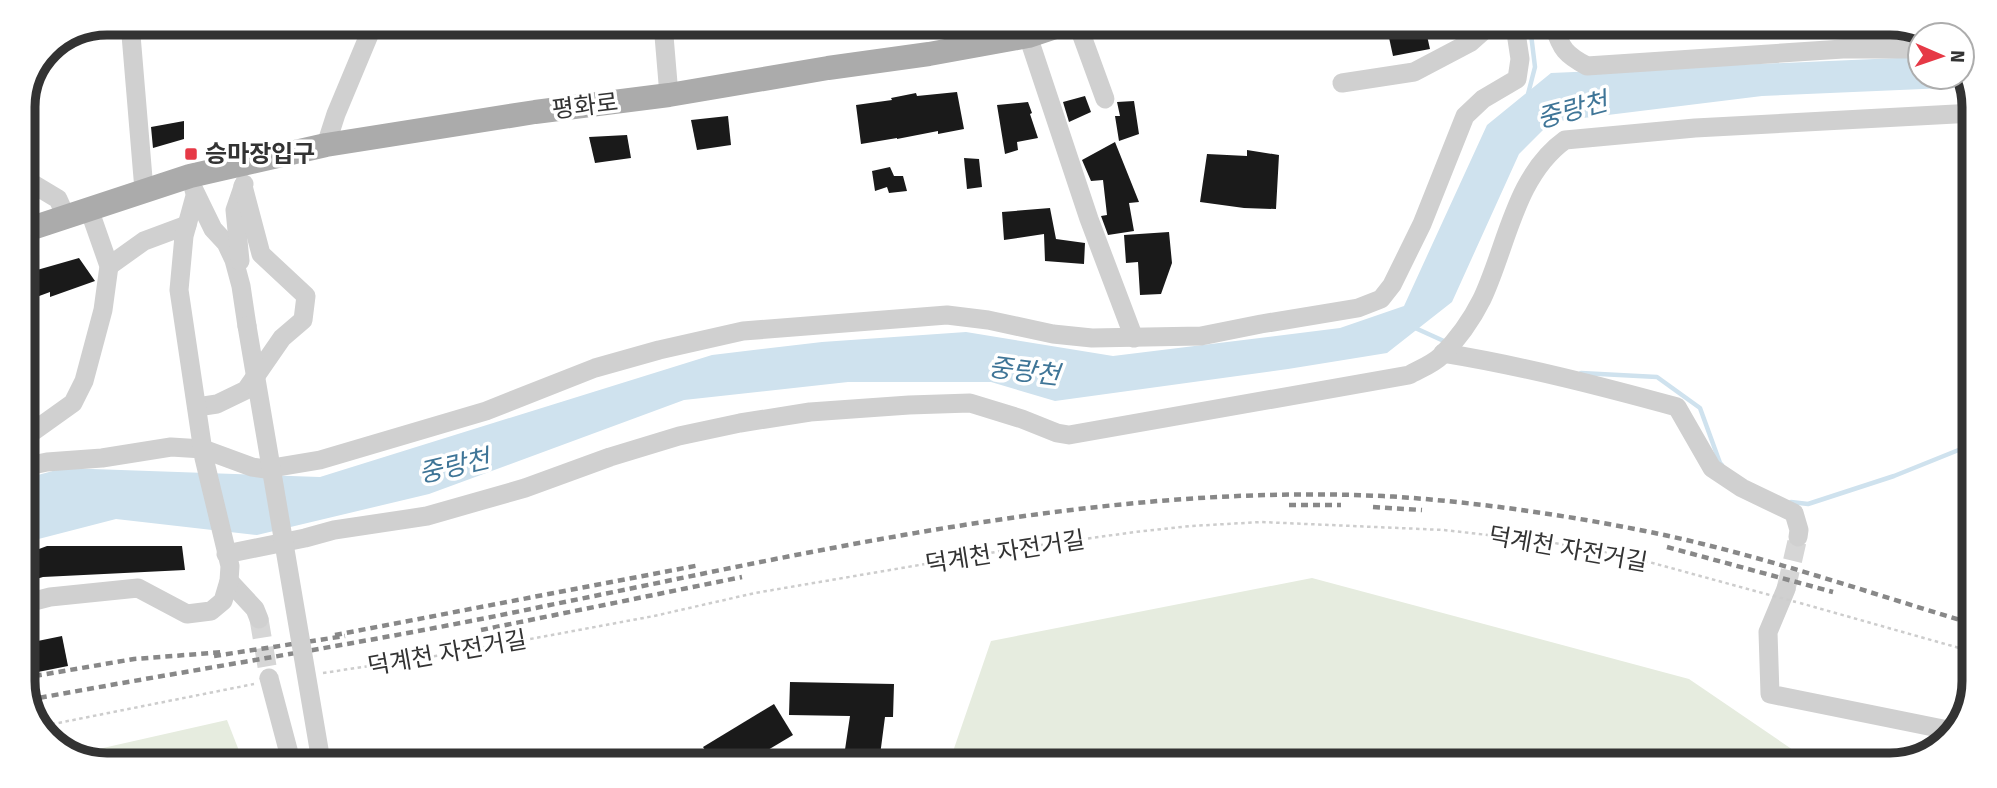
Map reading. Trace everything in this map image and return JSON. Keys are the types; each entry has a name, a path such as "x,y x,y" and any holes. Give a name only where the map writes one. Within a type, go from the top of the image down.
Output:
{"main road":[{"name":"평화로","path":"35,227 144,190 193,186 246,175 326,145 535,112 669,95 1031,35"}],"street":[{"path":"131,35 144,190"},
{"path":"326,145 369,35"},
{"path":"664,35 669,95"},
{"path":"1082,35 1105,99"},
{"path":"1342,83 1414,72 1471,42 1479,35"},
{"path":"35,464 102,458 171,447 266,469 320,460 486,411 595,368 743,331 947,315 988,320 1053,334 1092,338 1201,336 1358,308 1381,299 1392,285 1422,224 1465,116 1483,99 1517,79 1520,59 1516,35"},
{"path":"1557,35 1570,57 1587,66 1843,49 1906,49"},
{"path":"1028,36 1089,219 1134,338"},
{"path":"225,550 427,516 525,488 610,457 679,436 810,412 970,403 1069,435 1409,375 1440,357 1450,346 1481,299 1524,190 1551,150 1565,140 1695,128 1962,114"},
{"path":"246,175 235,210 241,286 320,753"},
{"path":"197,407 217,404 246,390 282,338 303,320 306,296 261,254 246,175"},
{"path":"35,185 58,199 66,217"},
{"path":"193,186 213,229 226,243 241,286"},
{"path":"35,601 138,588 187,614 211,611 223,601 230,566 203,454 180,290 184,236 193,186"},
{"path":"35,430 73,403 84,381 103,310 109,266 89,209"},
{"path":"109,266 144,240 187,225"},
{"path":"1450,346 1480,359 1594,384 1677,407 1712,468 1742,488 1794,513 1799,530 1798,537"},
{"path":"229,581 255,609 259,619"},
{"path":"1791,596 1768,632 1770,694 1943,729"},
{"path":"269,680 289,753"}],"path":[{"name":"덕계천 자전거길","path":"317,674 455,653 654,616 755,593 927,563 1135,532 1261,522 1444,530 1549,542 1628,556 1766,594 1791,596 1962,649"},
{"path":"50,725 269,680"}],"shaded area":[{"path":"1312,578 1689,679 1797,753 952,753 991,641"},
{"path":"227,720 240,753 107,753 90,751"}],"water":[{"name":"중랑천","path":"1906,58 1906,90 1762,96 1551,122 1519,154 1452,302 1387,353 1055,401 991,382 848,382 684,400 429,494 257,535 116,519 35,540 35,476 64,468 320,477 712,355 822,342 966,332 1113,356 1340,328 1404,306 1487,125 1551,73"}],"building":[{"path":"1388,35 1427,35 1430,49 1393,56"},
{"path":"93,36 119,36 77,41"},
{"path":"957,92 964,129 861,144 856,105 892,100 891,98 916,93 917,96"},
{"path":"1085,96 1091,112 1069,122 1063,102"},
{"path":"1134,101 1139,134 1119,141 1115,116 1120,116 1117,102"},
{"path":"1028,102 1038,138 1017,142 1018,150 1005,154 997,105"},
{"path":"728,116 731,145 697,150 691,120"},
{"path":"184,121 184,139 153,148 151,127"},
{"path":"627,135 631,158 595,163 589,137"},
{"path":"1115,142 1139,202 1129,203 1134,231 1108,235 1101,216 1107,215 1103,180 1091,181 1082,160"},
{"path":"1247,150 1279,155 1276,209 1200,202 1207,154 1247,156"},
{"path":"964,158 979,159 982,187 967,189"},
{"path":"890,167 894,176 903,176 907,191 889,193 887,187 875,191 872,171"},
{"path":"1050,208 1056,239 1085,243 1084,264 1045,261 1044,234 1004,240 1002,212"},
{"path":"1169,232 1172,263 1161,294 1140,295 1138,262 1126,263 1124,235"},
{"path":"79,258 95,281 50,297 50,292 35,298 35,271"},
{"path":"47,546 182,546 185,570 35,579 35,550"},
{"path":"62,636 68,666 35,673 35,642"},
{"path":"790,682 894,684 893,717 885,717 880,753 844,753 850,716 789,715"},
{"path":"774,704 793,735 763,753 707,753 703,747"}],"waterway":[{"path":"1528,94 1535,67 1531,35"},
{"path":"1413,327 1446,342"},
{"path":"1581,373 1657,377 1700,408 1722,465"},
{"path":"1791,502 1808,504 1894,476 1962,449"}],"tunnel":[{"path":"1786,589 1798,537"},
{"path":"259,619 269,678"}],"railway":[{"path":"37,698 481,619 862,542 1077,509 1185,499 1293,495 1400,497 1523,510 1686,540 1768,561 1962,621"},
{"path":"1289,505 1341,505"},
{"path":"1373,507 1422,510"},
{"path":"1667,547 1833,592"},
{"path":"335,635 700,565"},
{"path":"481,630 742,577"},
{"path":"214,656 345,636"},
{"path":"35,676 134,659 224,652"}],"place":[{"name":"승마장입구","path":"191,154"}]}
